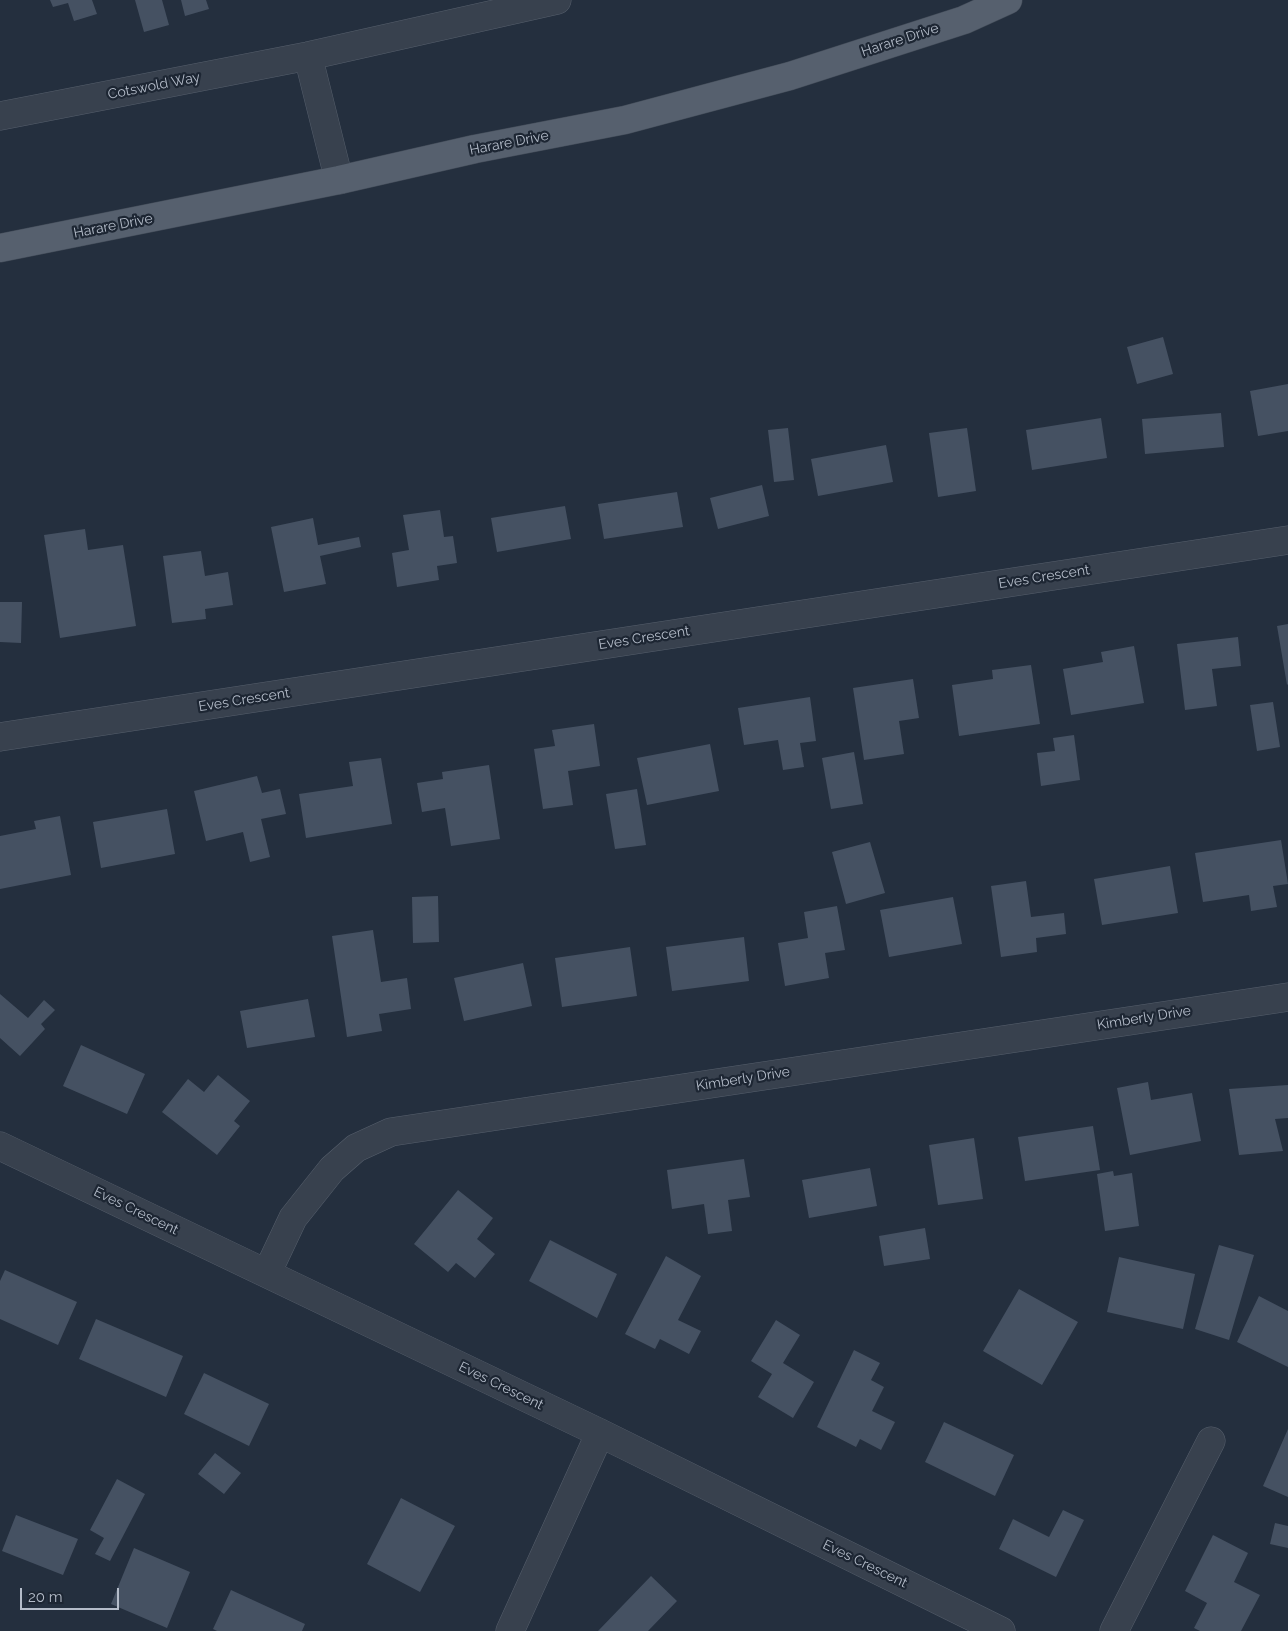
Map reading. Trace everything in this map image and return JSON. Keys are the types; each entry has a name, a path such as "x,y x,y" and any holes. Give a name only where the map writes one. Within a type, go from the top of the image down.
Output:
{"main road":[{"name":"Harare Drive","path":"0,248 339,180 475,149 625,120 790,76 964,20 1008,0"}],"street":[{"name":"Cotswold Way","path":"0,116 308,56 557,0"},
{"path":"308,56 339,180"},
{"name":"Eves Crescent","path":"0,737 1288,540"},
{"name":"Kimberly Drive","path":"267,1273 293,1218 332,1169 356,1148 391,1132 1288,997"},
{"name":"Eves Crescent","path":"0,1146 600,1433 1001,1631"},
{"path":"510,1631 600,1433"},
{"path":"1114,1631 1211,1441"}],"building":[{"path":"50,0 92,0 97,14 74,21 68,3 53,7"},
{"path":"135,0 162,0 169,25 144,32"},
{"path":"181,0 206,0 209,9 185,16"},
{"path":"1163,337 1173,374 1137,384 1127,347"},
{"path":"1288,384 1288,431 1258,436 1250,391"},
{"path":"1221,413 1224,447 1145,454 1142,419"},
{"path":"1101,418 1107,458 1032,470 1026,430"},
{"path":"788,428 794,480 774,482 768,430"},
{"path":"967,428 976,491 938,497 929,433"},
{"path":"886,445 893,482 818,496 811,459"},
{"path":"762,485 769,516 718,529 710,498"},
{"path":"677,492 683,527 604,539 598,504"},
{"path":"565,506 571,539 497,552 491,518"},
{"path":"440,510 444,537 453,536 457,563 437,566 439,580 397,587 392,553 409,550 403,515"},
{"path":"313,518 318,545 359,537 361,547 320,556 326,584 284,592 271,527"},
{"path":"85,529 88,550 123,545 136,626 60,638 44,535"},
{"path":"201,551 205,576 228,572 233,605 205,609 206,619 172,623 163,556"},
{"path":"0,602 22,602 21,643 0,642"},
{"path":"1288,624 1288,684 1287,685 1277,626"},
{"path":"1238,637 1241,666 1212,669 1217,706 1185,710 1177,644"},
{"path":"1134,646 1144,703 1071,715 1063,669 1103,662 1101,652"},
{"path":"1031,665 1040,724 959,736 952,685 993,679 992,670"},
{"path":"913,679 919,718 899,721 904,754 864,760 853,688"},
{"path":"810,697 816,741 800,743 804,767 783,770 778,740 744,745 738,708"},
{"path":"1273,702 1280,747 1257,751 1250,705"},
{"path":"594,724 600,766 568,771 573,805 543,809 534,749 555,746 552,730"},
{"path":"1074,735 1080,780 1041,786 1037,753 1055,751 1053,738"},
{"path":"710,744 719,791 647,805 637,758"},
{"path":"854,752 863,804 831,809 822,758"},
{"path":"381,758 392,824 306,838 299,794 353,786 349,762"},
{"path":"489,765 500,839 451,846 445,808 422,812 417,783 443,779 442,772"},
{"path":"257,776 262,793 280,789 286,814 261,819 270,857 250,862 243,832 206,841 194,791"},
{"path":"637,789 646,845 615,849 606,794"},
{"path":"167,809 175,854 101,868 93,822"},
{"path":"60,816 71,875 0,889 0,836 36,829 34,821"},
{"path":"1281,840 1288,884 1273,886 1277,907 1251,911 1249,895 1203,902 1195,853"},
{"path":"870,842 885,893 846,904 832,852"},
{"path":"1170,866 1178,913 1102,925 1094,879"},
{"path":"1026,881 1031,917 1064,913 1066,934 1036,938 1037,952 1001,957 991,886"},
{"path":"438,896 439,942 413,943 412,897"},
{"path":"953,897 962,944 889,957 880,910"},
{"path":"837,906 845,950 825,953 829,978 785,986 778,943 808,938 804,912"},
{"path":"373,930 381,982 407,978 411,1009 379,1014 382,1031 347,1037 332,936"},
{"path":"744,937 749,981 672,991 666,947"},
{"path":"630,947 637,996 562,1007 555,958"},
{"path":"523,963 532,1006 464,1021 454,978"},
{"path":"0,994 28,1018 44,1000 55,1010 41,1024 45,1029 20,1056 0,1038"},
{"path":"308,999 315,1037 247,1048 240,1011"},
{"path":"81,1045 145,1074 127,1114 63,1086"},
{"path":"218,1075 250,1101 234,1121 240,1126 217,1155 162,1112 188,1079 204,1092"},
{"path":"1148,1082 1151,1100 1192,1093 1201,1141 1130,1155 1117,1088"},
{"path":"1288,1085 1288,1118 1275,1119 1283,1151 1239,1155 1229,1089"},
{"path":"1093,1126 1100,1170 1025,1181 1018,1137"},
{"path":"974,1138 983,1199 938,1205 929,1145"},
{"path":"744,1159 750,1197 728,1200 732,1231 708,1234 704,1204 672,1209 667,1170"},
{"path":"870,1168 877,1206 809,1218 802,1180"},
{"path":"1113,1171 1114,1176 1132,1173 1139,1226 1105,1231 1097,1174"},
{"path":"458,1190 493,1218 477,1239 495,1254 475,1278 456,1263 448,1272 414,1244"},
{"path":"925,1228 930,1259 884,1266 879,1236"},
{"path":"550,1240 617,1274 597,1318 529,1281"},
{"path":"1219,1245 1254,1255 1229,1340 1195,1329"},
{"path":"666,1256 701,1276 678,1320 701,1331 689,1354 660,1339 655,1349 625,1334"},
{"path":"1119,1257 1195,1274 1183,1329 1107,1312"},
{"path":"5,1270 77,1302 58,1345 0,1319 0,1281"},
{"path":"1019,1289 1078,1322 1042,1385 983,1351"},
{"path":"1259,1296 1288,1311 1288,1367 1237,1342"},
{"path":"96,1319 183,1356 166,1397 79,1359"},
{"path":"776,1320 800,1335 783,1363 814,1382 793,1418 758,1397 772,1374 751,1361"},
{"path":"854,1350 880,1363 871,1380 884,1387 872,1411 895,1422 881,1450 860,1439 856,1447 817,1427"},
{"path":"204,1373 269,1404 249,1446 184,1414"},
{"path":"944,1422 1014,1455 995,1496 925,1462"},
{"path":"1288,1429 1288,1497 1263,1486"},
{"path":"215,1453 241,1473 224,1494 198,1474"},
{"path":"117,1479 145,1494 110,1561 95,1554 104,1538 90,1530"},
{"path":"401,1498 455,1526 420,1592 367,1564"},
{"path":"1063,1510 1084,1520 1056,1577 999,1549 1013,1519 1049,1537"},
{"path":"16,1515 78,1539 63,1575 2,1551"},
{"path":"1275,1523 1288,1526 1288,1548 1270,1544"},
{"path":"1213,1535 1248,1553 1234,1582 1260,1595 1241,1631 1200,1631 1194,1628 1207,1603 1185,1591"},
{"path":"134,1548 190,1572 167,1628 111,1604"},
{"path":"651,1576 677,1601 648,1631 598,1631"},
{"path":"231,1590 305,1624 302,1631 217,1631 213,1629"}]}
